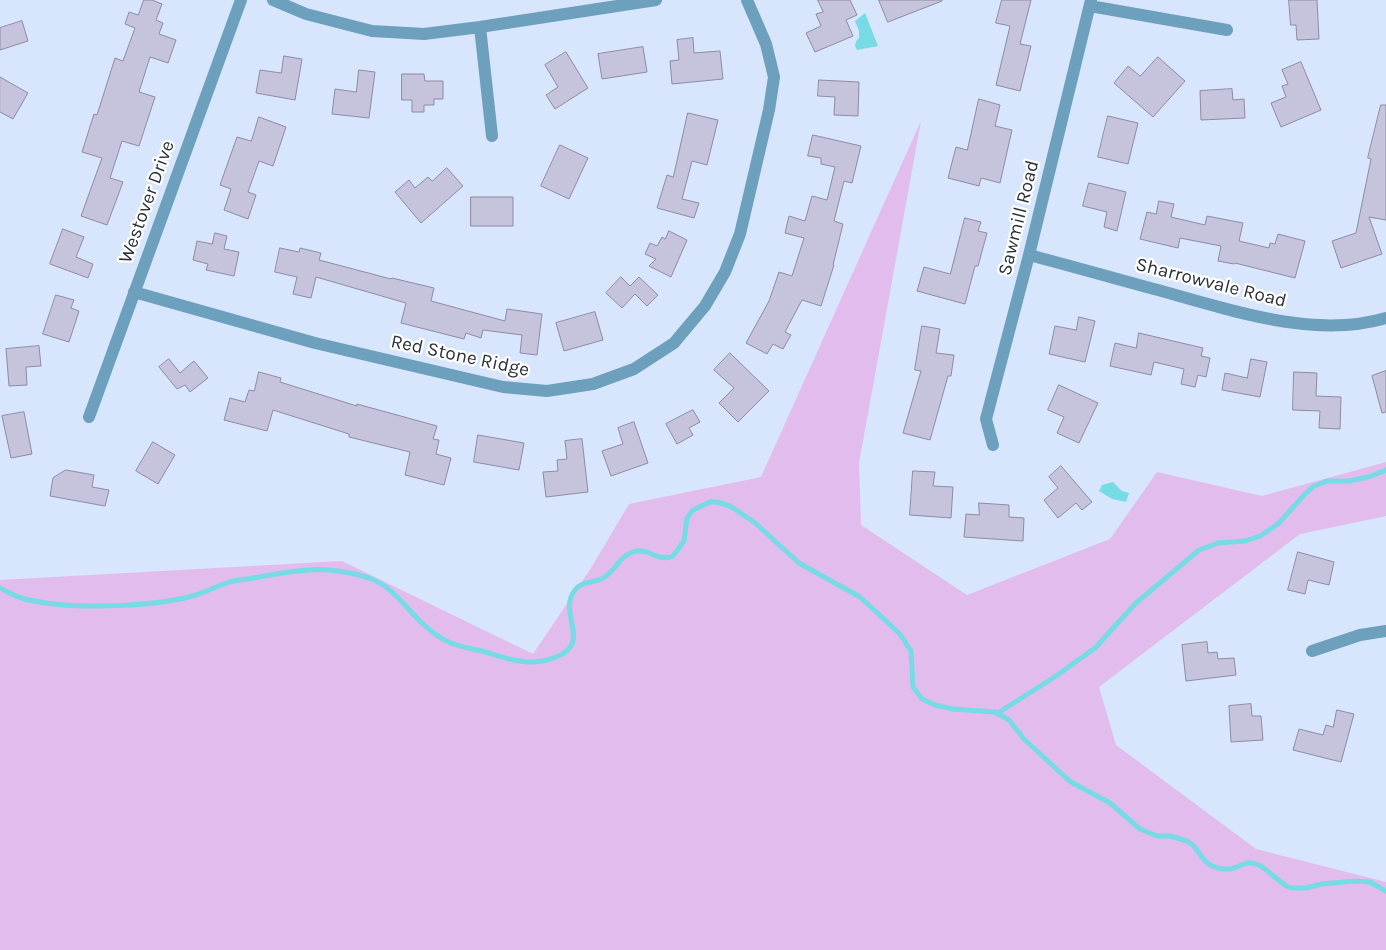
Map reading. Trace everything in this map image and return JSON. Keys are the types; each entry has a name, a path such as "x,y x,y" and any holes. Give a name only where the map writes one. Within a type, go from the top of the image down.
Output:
{"street":[{"name":"Westover Drive","path":"89,417 241,0"},
{"path":"273,0 306,14 372,32 424,34 656,0"},
{"name":"Red Stone Ridge","path":"134,292 315,343 503,387 547,391 593,384 634,368 674,343 705,306 725,272 740,234 769,110 774,77 766,44 747,0"},
{"path":"1091,3 1227,30"},
{"name":"Sawmill Road","path":"993,445 986,419 1029,255 1091,3"},
{"path":"480,27 492,136"},
{"name":"Sharrowvale Road","path":"1029,255 1246,315 1317,324 1344,325 1374,322 1386,318"},
{"path":"1312,651 1360,635 1386,631"}],"shaded area":[{"path":"865,13 878,46 857,50 855,46 859,38 859,31 855,21"},
{"path":"921,121 859,463 861,525 967,595 1110,539 1157,472 1262,496 1386,462 1386,516 1300,534 1099,687 1116,745 1256,849 1386,882 1386,950 0,950 0,580 342,561 533,654 591,568 629,504 761,477"},
{"path":"1113,482 1122,491 1129,493 1126,502 1112,499 1099,491 1102,485"}],"building":[{"path":"144,0 152,0 162,4 156,20 163,23 159,34 176,40 168,63 150,57 139,92 155,97 139,146 122,141 110,178 123,182 107,225 81,216 102,158 82,152 94,114 97,115 115,58 123,61 135,28 125,24 129,12 138,15"},
{"path":"818,0 850,0 857,15 846,20 853,36 815,52 806,33 821,26 816,14 823,12"},
{"path":"879,0 942,0 942,1 888,22"},
{"path":"1002,0 1031,0 1020,44 1031,46 1020,91 996,85 1010,26 996,23"},
{"path":"1289,0 1317,0 1319,39 1297,40 1296,25 1291,25"},
{"path":"22,21 28,41 0,50 0,28"},
{"path":"693,38 694,53 720,51 723,79 672,84 670,61 679,60 677,40"},
{"path":"643,47 647,72 602,79 598,54"},
{"path":"566,52 588,88 555,109 546,95 558,87 545,65"},
{"path":"284,56 302,59 295,100 256,93 260,70 281,73"},
{"path":"1158,57 1185,81 1153,117 1114,83 1128,66 1140,76"},
{"path":"1301,62 1321,110 1281,127 1271,103 1286,97 1282,86 1288,84 1282,70"},
{"path":"359,70 375,72 369,118 332,114 335,89 356,92"},
{"path":"402,74 424,74 425,81 443,81 443,99 434,99 434,105 424,105 424,112 412,112 412,100 402,100"},
{"path":"0,77 28,93 13,119 0,112"},
{"path":"819,80 859,82 858,116 834,115 835,97 818,96"},
{"path":"1232,89 1233,100 1244,99 1245,118 1201,120 1200,91"},
{"path":"979,99 1000,105 995,126 1012,130 1000,183 981,178 979,186 948,178 956,147 967,150"},
{"path":"1381,105 1386,105 1386,220 1369,217 1382,254 1341,268 1332,241 1356,233 1371,159 1368,158"},
{"path":"688,113 718,120 707,165 692,161 682,199 699,203 694,218 657,208 667,175 673,177"},
{"path":"1108,116 1138,123 1128,164 1098,157"},
{"path":"259,117 286,127 273,166 259,161 248,192 256,195 248,219 224,210 231,189 220,185 237,137 251,141"},
{"path":"813,135 861,146 852,183 844,181 834,221 843,224 834,265 821,306 802,300 785,332 791,335 783,349 773,344 767,354 746,343 769,301 779,272 792,276 804,238 785,233 789,216 805,221 812,196 827,200 835,167 821,164 821,158 808,156"},
{"path":"560,145 588,158 569,199 541,186"},
{"path":"447,168 463,186 421,223 395,192 409,180 415,188 428,177 432,181"},
{"path":"1089,183 1126,192 1117,231 1104,227 1107,212 1083,206"},
{"path":"471,197 513,197 513,226 471,226"},
{"path":"1159,201 1174,204 1171,217 1205,225 1207,216 1243,223 1239,241 1269,248 1270,243 1275,244 1278,234 1305,241 1295,278 1235,263 1218,261 1221,246 1180,238 1178,248 1140,239 1147,212 1156,214"},
{"path":"965,218 981,222 978,231 987,233 978,266 975,266 965,304 917,291 924,267 950,274"},
{"path":"63,229 84,237 76,257 93,264 88,278 50,264"},
{"path":"669,231 687,240 671,277 649,266 656,259 645,254 650,243 657,246 662,237 665,239"},
{"path":"215,233 227,236 224,249 239,252 234,276 206,270 208,264 193,260 197,241 212,244"},
{"path":"280,248 299,252 300,248 321,253 319,260 434,288 431,301 505,321 507,309 542,314 537,355 520,353 522,335 483,330 481,338 466,333 464,339 401,323 406,303 316,277 311,298 293,294 297,277 275,272"},
{"path":"621,277 630,286 639,277 658,295 647,306 635,294 622,308 606,293"},
{"path":"56,295 74,300 71,308 79,311 69,342 43,334"},
{"path":"595,312 603,340 564,351 556,323"},
{"path":"1079,317 1095,321 1085,362 1049,354 1055,326 1076,330"},
{"path":"922,326 940,329 936,353 954,355 951,376 948,376 930,440 903,433 921,371 915,370"},
{"path":"1139,333 1203,348 1201,356 1210,358 1206,377 1198,375 1195,387 1181,384 1184,369 1154,362 1151,375 1110,366 1115,343 1136,348"},
{"path":"39,346 41,366 26,367 27,385 9,386 6,349"},
{"path":"730,353 769,391 738,422 719,403 734,388 714,370"},
{"path":"169,359 180,373 194,361 208,378 190,392 185,385 177,389 159,367"},
{"path":"1251,359 1267,362 1260,397 1222,390 1225,373 1247,378"},
{"path":"1386,371 1386,412 1382,413 1372,376"},
{"path":"259,372 281,378 280,382 357,406 357,404 437,426 433,439 439,440 436,454 451,458 444,485 405,475 410,452 349,437 349,434 273,410 267,431 224,420 230,398 245,402 249,390 254,391"},
{"path":"1294,372 1317,373 1316,396 1341,397 1340,429 1319,428 1320,411 1293,410"},
{"path":"1059,385 1098,403 1079,443 1057,433 1064,417 1048,410"},
{"path":"693,410 700,422 689,428 693,435 677,444 666,424"},
{"path":"24,412 32,454 11,458 2,416"},
{"path":"634,422 648,463 611,476 602,451 623,444 618,428"},
{"path":"478,435 524,443 519,470 474,462"},
{"path":"582,439 588,492 546,497 543,472 558,471 557,460 567,459 565,441"},
{"path":"153,442 175,455 158,484 136,471"},
{"path":"1061,466 1092,502 1082,510 1076,503 1058,518 1044,500 1058,488 1049,477"},
{"path":"66,470 94,475 92,487 109,490 105,506 50,496 53,478"},
{"path":"913,471 935,472 933,486 953,487 951,518 910,515"},
{"path":"979,503 1009,505 1009,517 1024,518 1023,541 964,537 966,514 979,515"},
{"path":"1298,552 1334,562 1329,585 1308,580 1305,594 1288,590"},
{"path":"1207,642 1208,653 1217,652 1218,659 1234,658 1236,675 1186,681 1182,645"},
{"path":"1251,704 1252,716 1261,716 1263,740 1231,742 1229,706"},
{"path":"1337,710 1354,714 1341,762 1293,750 1299,729 1323,735 1326,725 1333,727"}],"waterway":[{"path":"998,713 1056,676 1095,648 1136,603 1199,550 1218,543 1245,541 1260,536 1278,524 1314,486 1327,481 1349,481 1368,477 1386,470"},
{"path":"0,588 22,598 63,605 130,605 189,597 229,582 283,573 311,570 338,571 369,578 385,586 425,626 447,641 514,660 538,662 562,654 570,647 573,638 570,600 578,587 603,578 622,559 636,551 663,558 673,556 684,541 687,518 693,510 710,502 717,502 730,506 754,522 799,563 860,597 900,634 911,651 913,687 922,699 935,705 953,709 995,712 1009,720 1024,739 1071,782 1110,803 1140,829 1157,836 1170,836 1187,841 1193,845 1205,861 1221,869 1231,869 1247,863 1261,866 1286,886 1292,888 1306,888 1322,884 1355,881 1370,882 1386,891"}]}
